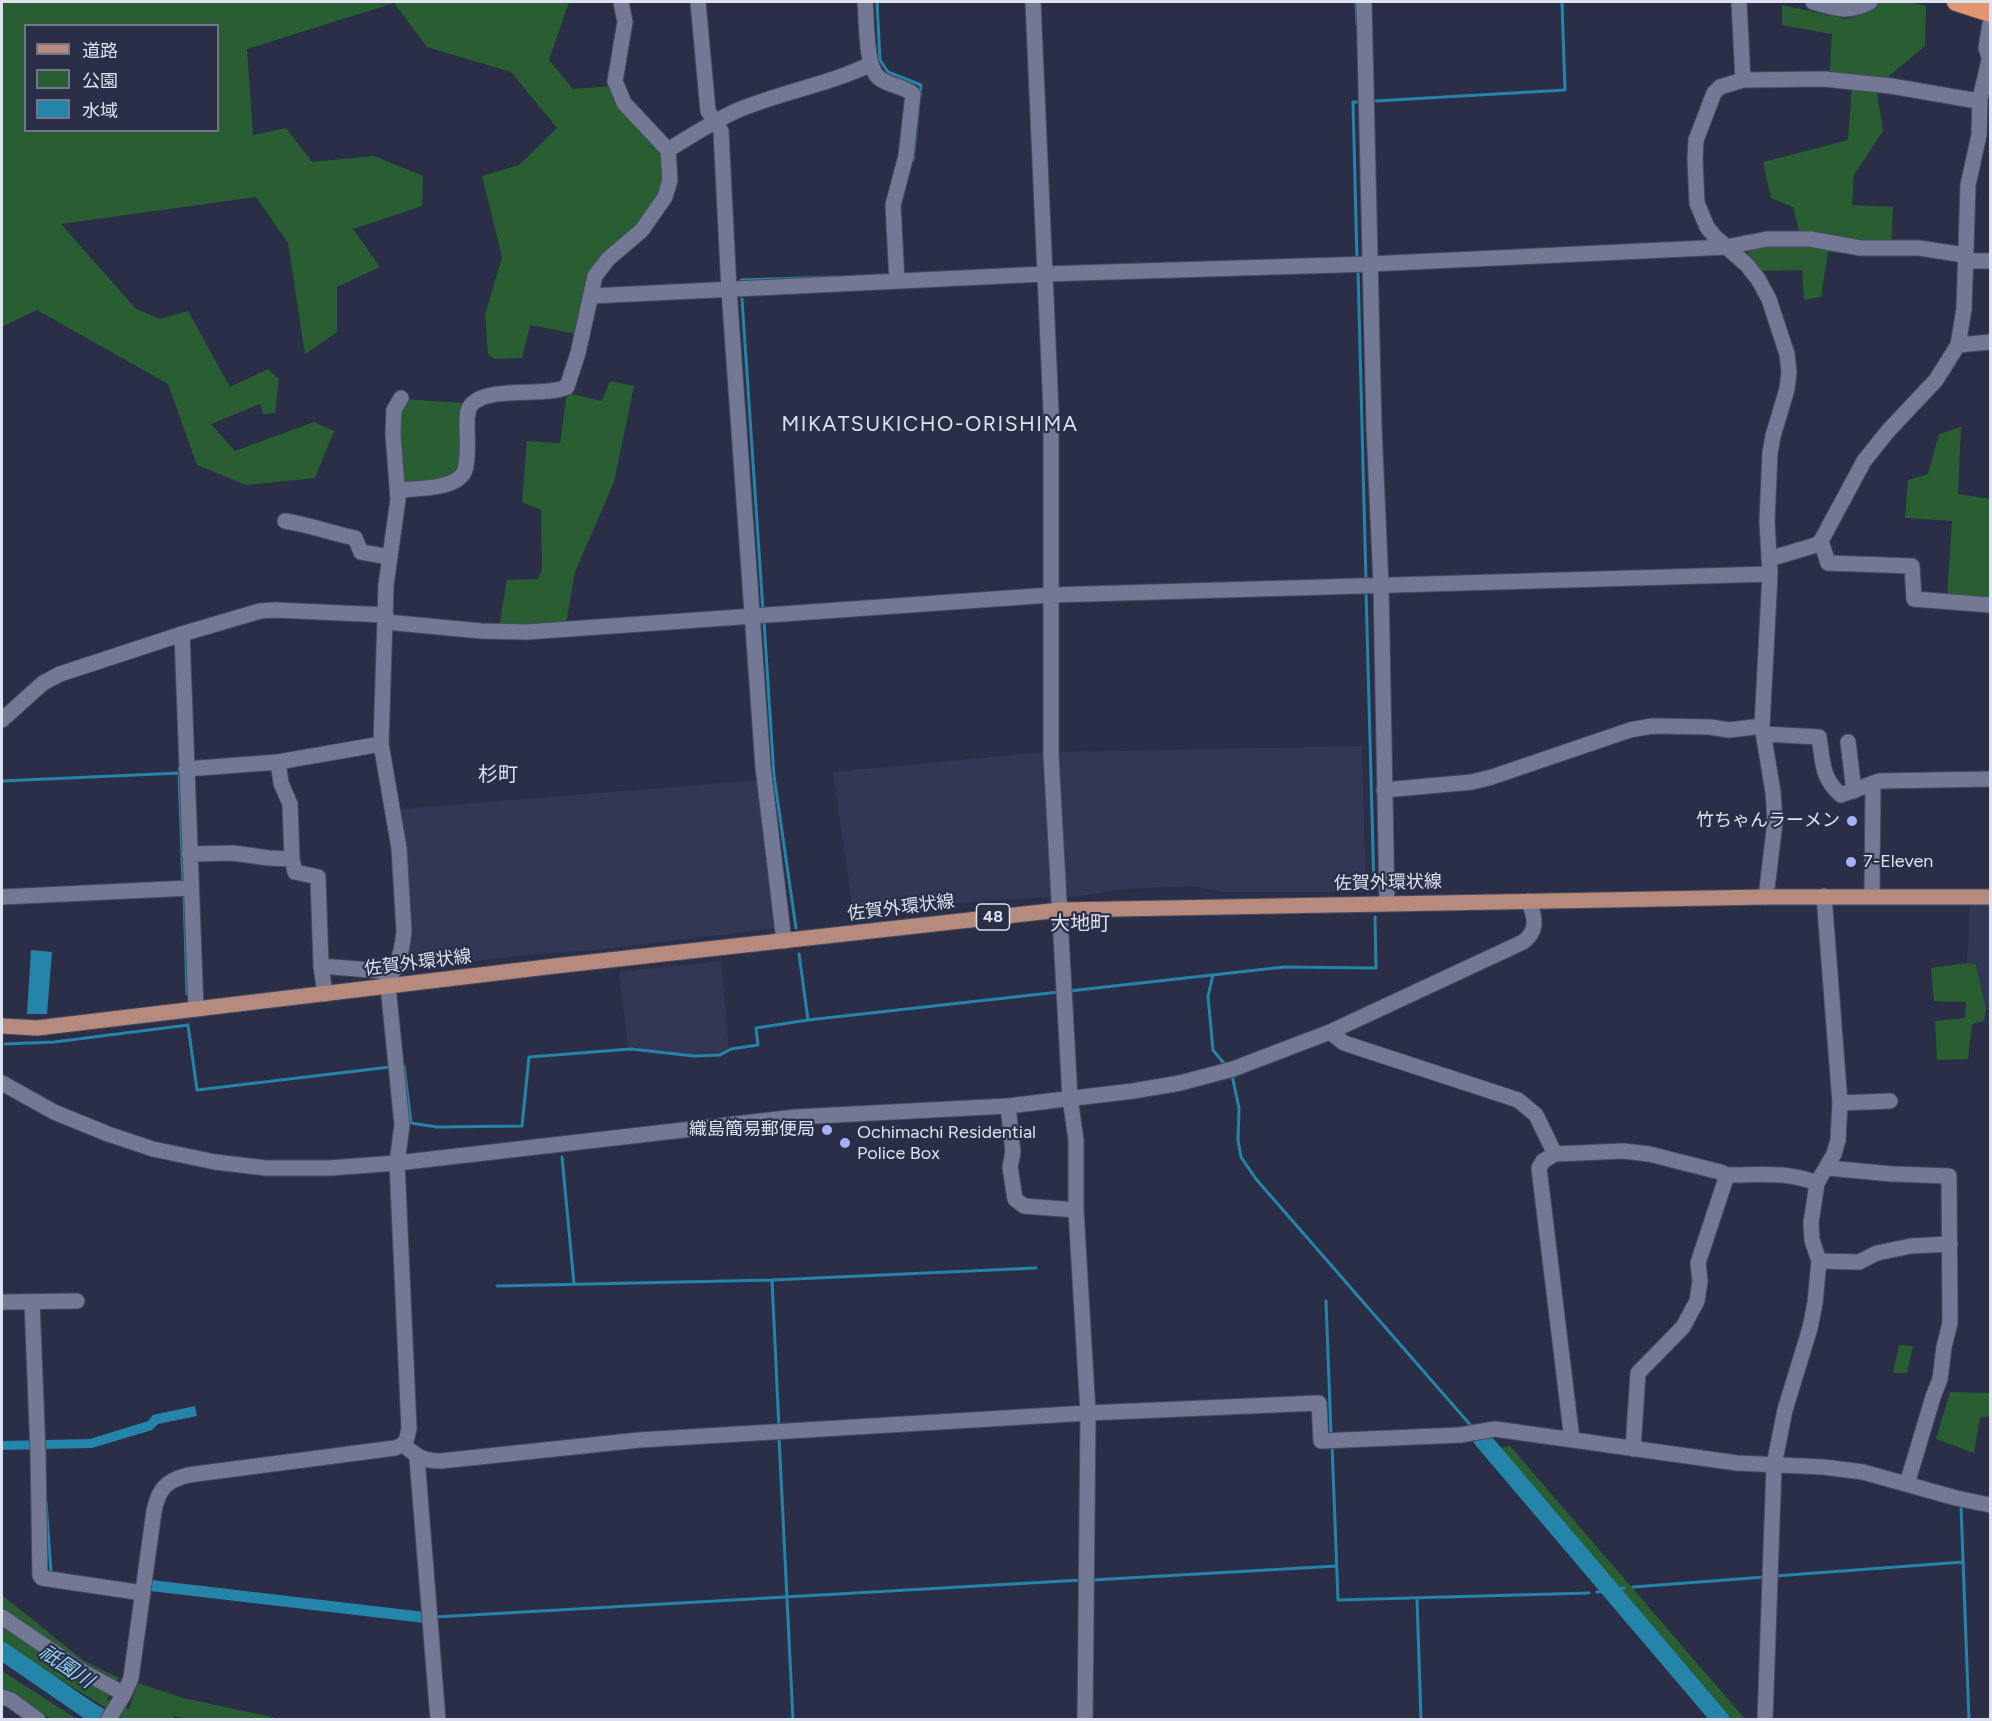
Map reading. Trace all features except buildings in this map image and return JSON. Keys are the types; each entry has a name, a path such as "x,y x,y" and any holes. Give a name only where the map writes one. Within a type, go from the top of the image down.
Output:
{"highway":[{"path":"1956,2 1990,13"}],"main road":[{"name":"佐賀外環状線","path":"2,1026 37,1028 325,994 389,982 1059,910 1824,896 1990,897"}],"street":[{"path":"399,490 458,481 464,472 466,463 467,414 470,404 480,398 526,391 559,391 567,387 578,353 596,276 608,259 642,230 665,197 670,180 669,150 631,112 618,92 615,81 625,22 621,2"},
{"path":"698,2 708,111 721,131 729,290 763,767 784,941"},
{"path":"865,2 871,64 879,78 909,90 913,94 906,156 893,205 897,281"},
{"path":"1032,2 1051,411 1051,755 1070,1098 1076,1140 1076,1210 1088,1413 1085,1719"},
{"path":"1364,2 1388,903"},
{"path":"1738,2 1743,80"},
{"path":"1813,2 1840,9 1858,8 1870,2"},
{"path":"2,720 43,683 60,674 260,611 275,610 386,619 482,631 527,632 1051,595 1381,585 1770,567 1821,541 1864,461 1888,431 1936,380 1958,345 1964,309 1968,185 1979,135 1980,99 1990,56 1986,48 1990,24"},
{"path":"669,150 737,111 846,76 871,64"},
{"path":"1766,897 1775,822 1773,792 1763,730 1770,567 1767,521 1770,453 1787,389 1789,372 1787,354 1769,299 1747,265 1707,227 1697,203 1696,140 1714,93 1720,87 1743,80 1824,79 1891,86 1972,100 1980,99"},
{"path":"591,296 1044,274 1351,265 1726,247 1767,239 1810,239 1860,248 1919,248 1990,261"},
{"path":"1958,345 1990,342"},
{"path":"401,398 394,410 393,434 399,490 386,585 381,744 399,848 404,931 396,966 389,982 402,1125 397,1163 410,1428 404,1445"},
{"path":"285,521 355,538 361,552 390,557"},
{"path":"1821,541 1828,563 1912,566 1914,599 1990,605"},
{"path":"182,634 196,1009"},
{"path":"1384,790 1472,782 1630,730 1652,726 1710,726 1729,730 1763,730 1819,736 1825,772 1830,786 1841,795 1879,781 1990,779"},
{"path":"1848,742 1854,791"},
{"path":"186,769 278,762 381,744"},
{"path":"278,762 281,783 290,804 292,859 295,872 318,877 321,966 325,994"},
{"path":"1872,896 1873,783"},
{"path":"189,854 233,853 292,859"},
{"path":"2,897 190,888"},
{"path":"1765,1719 1774,1466 1785,1410 1810,1328 1819,1281 1819,1261 1812,1240 1811,1223 1817,1183 1828,1168 1839,1140 1840,1103 1824,896"},
{"path":"2,1083 54,1112 153,1149 215,1162 266,1168 329,1168 397,1163 796,1117 1008,1106 1180,1083 1229,1071 1330,1032 1523,942 1530,937 1535,928 1534,912 1528,901"},
{"path":"321,966 381,971 389,982"},
{"path":"1330,1032 1344,1043 1518,1100 1536,1115 1555,1154"},
{"path":"1840,1103 1890,1101"},
{"path":"1008,1106 1015,1199 1024,1206 1076,1210"},
{"path":"1572,1440 1539,1168 1543,1161 1555,1154 1623,1151 1649,1154 1727,1175 1785,1174 1817,1183"},
{"path":"1828,1168 1949,1176 1950,1323 1940,1379 1907,1484"},
{"path":"1633,1449 1638,1373 1683,1327 1697,1301 1700,1281 1698,1263 1727,1175"},
{"path":"1819,1261 1859,1262 1876,1253 1911,1246 1950,1244"},
{"path":"2,1302 76,1301"},
{"path":"32,1302 40,1575 42,1578 144,1593"},
{"path":"404,1445 417,1458 441,1461 639,1440 1088,1413 1319,1403 1321,1441 1460,1435 1495,1429 1737,1463 1823,1467 1863,1472 1990,1505"},
{"path":"108,1719 131,1678 157,1497 163,1488 173,1479 188,1475 404,1445"},
{"path":"417,1458 438,1719"},
{"path":"2,1617 80,1670 124,1694"},
{"path":"2,1697 11,1700 38,1719"}],"shaded area":[{"path":"1362,746 1366,892 1222,892 1192,886 1125,889 1067,898 1059,752"},
{"path":"1045,752 1053,897 972,902 854,918 833,772"},
{"path":"761,780 779,928 594,950 524,955 402,971 413,934 401,809"},
{"path":"1970,905 1990,905 1990,1009 1986,1009 1977,964 1967,963"},
{"path":"721,961 729,1048 720,1054 689,1054 628,1048 619,972"}],"green space":[{"path":"2,2 569,2 549,60 573,89 612,86 659,145 666,179 654,207 596,265 577,334 530,325 522,358 494,359 488,354 485,315 502,257 482,176 519,165 557,128 511,72 427,47 394,3 247,49 253,135 286,128 312,162 374,156 423,176 422,206 353,229 380,267 337,287 337,332 305,354 288,243 256,197 61,224 136,309 160,319 188,311 230,387 268,369 279,379 275,413 263,414 260,404 211,424 235,451 314,422 334,431 315,478 246,485 197,465 168,384 37,310 2,327"},
{"path":"1876,2 1910,2 1926,6 1925,46 1876,87 1883,131 1854,175 1852,205 1893,207 1891,255 1828,252 1821,297 1804,300 1802,270 1762,271 1746,256 1751,247 1799,231 1793,207 1771,198 1763,162 1848,140 1852,84 1829,80 1832,34 1782,25 1782,5 1847,19 1868,12"},
{"path":"610,381 634,386 614,482 575,572 566,623 499,627 507,580 538,579 542,569 541,510 522,502 527,441 560,443 567,393 602,401"},
{"path":"404,399 463,403 462,465 454,479 401,486 397,415"},
{"path":"1961,427 1958,494 1990,499 1990,600 1947,598 1952,521 1905,518 1908,480 1928,474 1939,434"},
{"path":"1976,964 1986,1009 1984,1021 1972,1024 1968,1059 1937,1060 1935,1021 1965,1018 1966,1002 1934,1001 1931,968"},
{"path":"1899,1345 1913,1346 1907,1373 1893,1373"},
{"path":"1950,1392 1990,1393 1990,1416 1980,1418 1974,1453 1936,1439"},
{"path":"1510,1446 1745,1719 1732,1719 1499,1448"},
{"path":"2,1595 84,1661 119,1678 107,1699 129,1709 138,1683 183,1698 281,1719 192,1720 174,1716 174,1719 122,1718 2,1643 2,1630 10,1620 2,1611"},
{"path":"2,1671 77,1719 51,1719 2,1690"}],"water":[{"path":"31,950 52,952 47,1014 27,1014"},
{"path":"195,1406 197,1416 158,1424 152,1430 92,1448 2,1450 2,1441 90,1439 148,1421 153,1415"},
{"path":"151,1580 425,1612 424,1623 150,1591"}],"waterway":[{"path":"877,2 880,60 888,72 921,85 920,95"},
{"path":"1356,2 1357,24"},
{"path":"1375,101 1565,90 1562,2"},
{"path":"1357,260 1353,102 1360,102 1360,100"},
{"path":"913,160 918,113"},
{"path":"1358,270 1366,581"},
{"path":"741,280 835,277"},
{"path":"742,299 763,611"},
{"path":"1366,591 1374,889"},
{"path":"764,621 774,776 796,928"},
{"path":"2,781 179,773 183,884"},
{"path":"184,893 187,994"},
{"path":"1069,991 1284,967 1376,968 1375,917"},
{"path":"799,954 808,1020"},
{"path":"1213,975 1208,996 1213,1050 1227,1067"},
{"path":"400,1066 404,1066 411,1123 437,1127 522,1126 529,1057 631,1049 694,1056 720,1055 731,1049 758,1045 756,1028 808,1020 1059,992"},
{"path":"5,1044 54,1042 188,1025 197,1090 390,1067"},
{"path":"1232,1075 1239,1108 1238,1140 1241,1157 1256,1179 1473,1428"},
{"path":"562,1157 574,1284"},
{"path":"497,1286 772,1280 1036,1268"},
{"path":"772,1280 779,1428"},
{"path":"1326,1301 1331,1434"},
{"path":"779,1437 793,1720"},
{"path":"1482,1439 1721,1720"},
{"path":"1332,1444 1338,1600 1589,1593"},
{"path":"46,1502 51,1572"},
{"path":"1961,1506 1969,1720"},
{"path":"1775,1576 1963,1562"},
{"path":"1092,1580 1337,1566"},
{"path":"1633,1587 1765,1577"},
{"path":"436,1617 1082,1580"},
{"path":"1597,1592 1624,1588"},
{"path":"1417,1598 1421,1720"},
{"name":"祇園川","path":"2,1651 105,1720"}],"place":[{"name":"竹ちゃんラーメン","path":"1852,821"},
{"name":"7-Eleven","path":"1851,862"},
{"name":"織島簡易郵便局","path":"827,1130"},
{"name":"Ochimachi Residential Police Box","path":"845,1143"}],"district":[{"name":"MIKATSUKICHO-ORISHIMA","path":"930,425"},
{"name":"杉町","path":"498,775"},
{"name":"大地町","path":"1080,924"}]}
